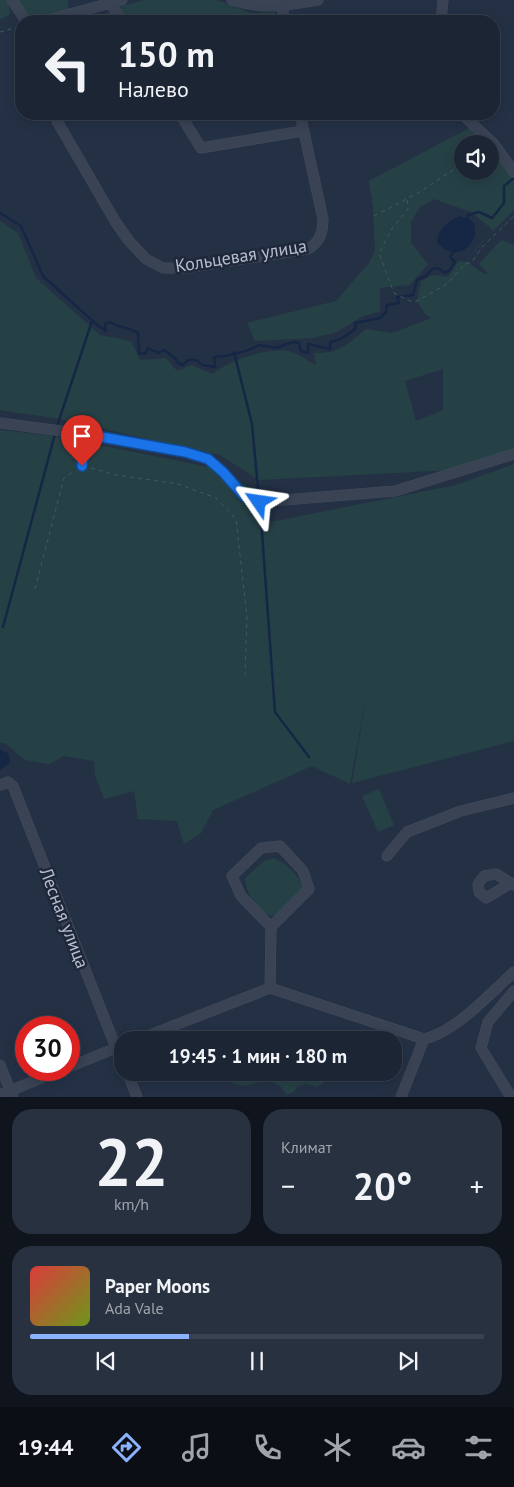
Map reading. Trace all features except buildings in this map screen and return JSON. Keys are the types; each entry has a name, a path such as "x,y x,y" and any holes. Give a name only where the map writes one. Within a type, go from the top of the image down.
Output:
{"street":[{"path":"12,0 22,15"},
{"path":"68,15 122,0"},
{"path":"232,0 253,6 283,6 318,0"},
{"path":"442,15 443,0"},
{"path":"110,3 118,15"},
{"path":"282,15 283,6"},
{"name":"Кольцевая улица","path":"57,120 115,221 137,251 163,268 185,268 308,249 314,245 322,230 323,220 301,120"},
{"path":"184,120 201,148 304,131"},
{"path":"468,120 494,144 513,167"},
{"path":"0,422 85,434 185,452 208,459 223,472 244,496 259,502 395,491 514,454"},
{"path":"82,466 85,434"},
{"name":"Лесная улица","path":"0,786 8,782 13,786 114,1035"},
{"path":"387,856 407,832 461,811 514,798"},
{"path":"270,988 271,927 309,890 303,870 280,846 261,848 232,876 241,896 271,927"},
{"path":"160,1031 270,988 424,1039 434,1037 464,1016 514,972"},
{"path":"511,1097 481,1048 488,1022 513,992"},
{"path":"400,1097 424,1039"},
{"path":"80,1063 114,1049"},
{"path":"0,1065 12,1094"},
{"path":"0,1095 12,1094 39,1081"},
{"path":"131,1081 137,1097"}],"path":[{"path":"0,32 15,28"},
{"path":"374,216 407,200 454,169"},
{"path":"407,200 408,209 394,227 379,253 389,283 397,296 417,301 447,284 465,264 472,262 482,247 514,216"},
{"path":"35,589 64,478 82,466 116,476 178,484 216,498 236,519 247,617 246,675"}],"green space":[{"path":"0,0 8,0 10,14 2,19 0,18"},
{"path":"14,0 68,0 68,14 25,15"},
{"path":"144,0 216,0 251,13 275,12 276,15 121,15 119,11 120,7"},
{"path":"111,12 113,15 100,15"},
{"path":"471,127 479,135 456,135"},
{"path":"454,136 454,180 499,180 499,158 514,179 514,210 488,236 493,230 471,212 434,199 420,207 411,222 411,243 428,264 410,285 380,288 380,311 361,317 337,332 313,338 255,341 247,323 336,301 369,263 375,251 373,207 369,181"},
{"path":"0,221 18,233 36,278 100,335 131,341 140,360 166,358 177,371 191,365 213,374 228,364 248,356 269,351 288,351 316,365 314,353 337,350 366,329 392,333 432,318 426,315 417,301 421,281 433,275 448,277 458,261 466,262 471,256 467,262 484,274 488,273 479,264 501,240 514,245 514,449 452,470 259,480 220,455 59,419 0,410","holes":["443,369 443,410 416,421 405,381"]},
{"path":"0,430 54,436 214,468 254,490 261,524 456,485 514,464 514,741 352,783 368,687 350,784 312,766 213,810 201,833 184,844 177,821 138,819 134,791 104,799 95,776 94,761 64,756 49,764 25,760 5,743 0,743"},
{"path":"379,789 394,825 378,832 362,796"},
{"path":"273,858 291,870 303,887 298,897 290,905 270,916 260,909 253,900 247,890 245,878 264,861"},
{"path":"228,1081 263,1081 245,1086"},
{"path":"263,1081 325,1082 317,1087 306,1084 297,1087 294,1092 287,1095 281,1087 274,1083"}],"water":[{"path":"460,216 470,219 475,225 473,239 469,246 463,250 455,252 446,250 437,243 439,234 448,223"},
{"path":"0,749 9,754 10,763 0,770"}],"waterway":[{"path":"467,222 468,215 479,212 492,218 504,203 504,186 514,178"},
{"path":"0,213 21,226 43,276 97,325 106,331 105,324 110,322 135,331 138,333 139,353 145,354 148,348 158,353 164,350 174,357 178,363 183,365 188,360 196,360 202,365 215,367 214,357 238,353 259,345 276,348 293,342 299,343 301,351 308,353 308,344 330,349 330,342 341,339 350,333 356,328 355,323 380,318 386,312 387,305 399,303 397,297 413,295 417,280 426,276 432,269 438,268 445,273 451,269 455,262 450,257 454,251"},
{"path":"56,429 92,321"},
{"path":"234,352 252,424 259,500"},
{"path":"3,627 55,434"},
{"path":"260,505 275,712 309,757"}],"route":[{"path":"82,466 85,434 185,452 208,459 223,472 244,496 259,502"}]}
